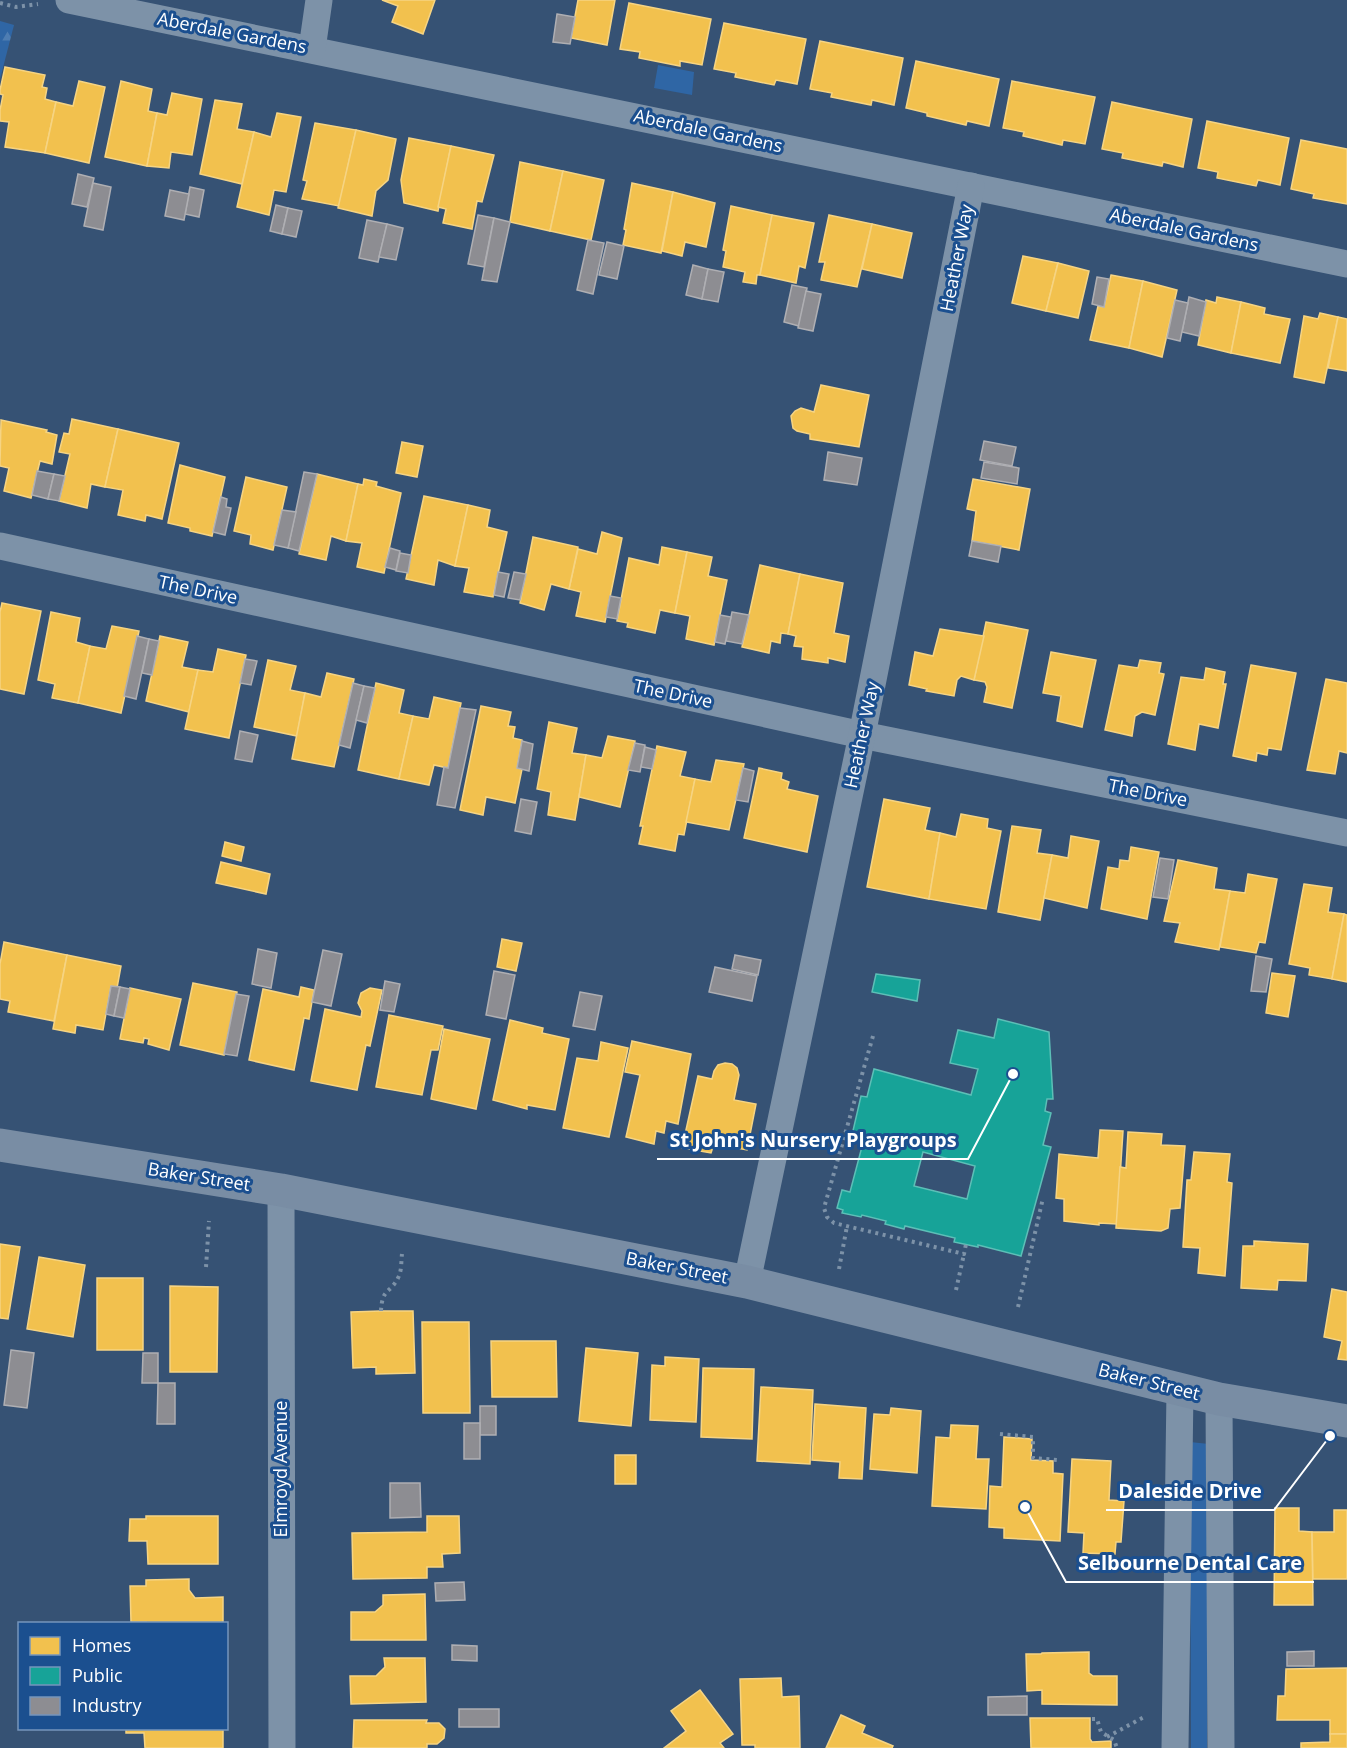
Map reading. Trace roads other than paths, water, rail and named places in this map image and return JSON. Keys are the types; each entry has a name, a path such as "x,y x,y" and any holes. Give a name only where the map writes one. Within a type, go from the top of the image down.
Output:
{"street":[{"path":"312,49 319,0"},
{"name":"Aberdale Gardens","path":"57,1 312,49 1347,264"},
{"name":"Heather Way","path":"747,1282 862,735 971,186"},
{"name":"The Drive","path":"0,546 862,735 1347,833"},
{"name":"Baker Street","path":"0,1145 281,1190 747,1282 1219,1400 1347,1421"},
{"name":"Elmroyd Avenue","path":"281,1190 282,1748"},
{"path":"1175,1748 1180,1389"},
{"path":"1219,1400 1221,1748"}],"place":[{"name":"St John's Nursery Playgroups","path":"1013,1074"},
{"name":"Daleside Drive","path":"1330,1436"},
{"name":"Selbourne Dental Care","path":"1025,1507"}]}
